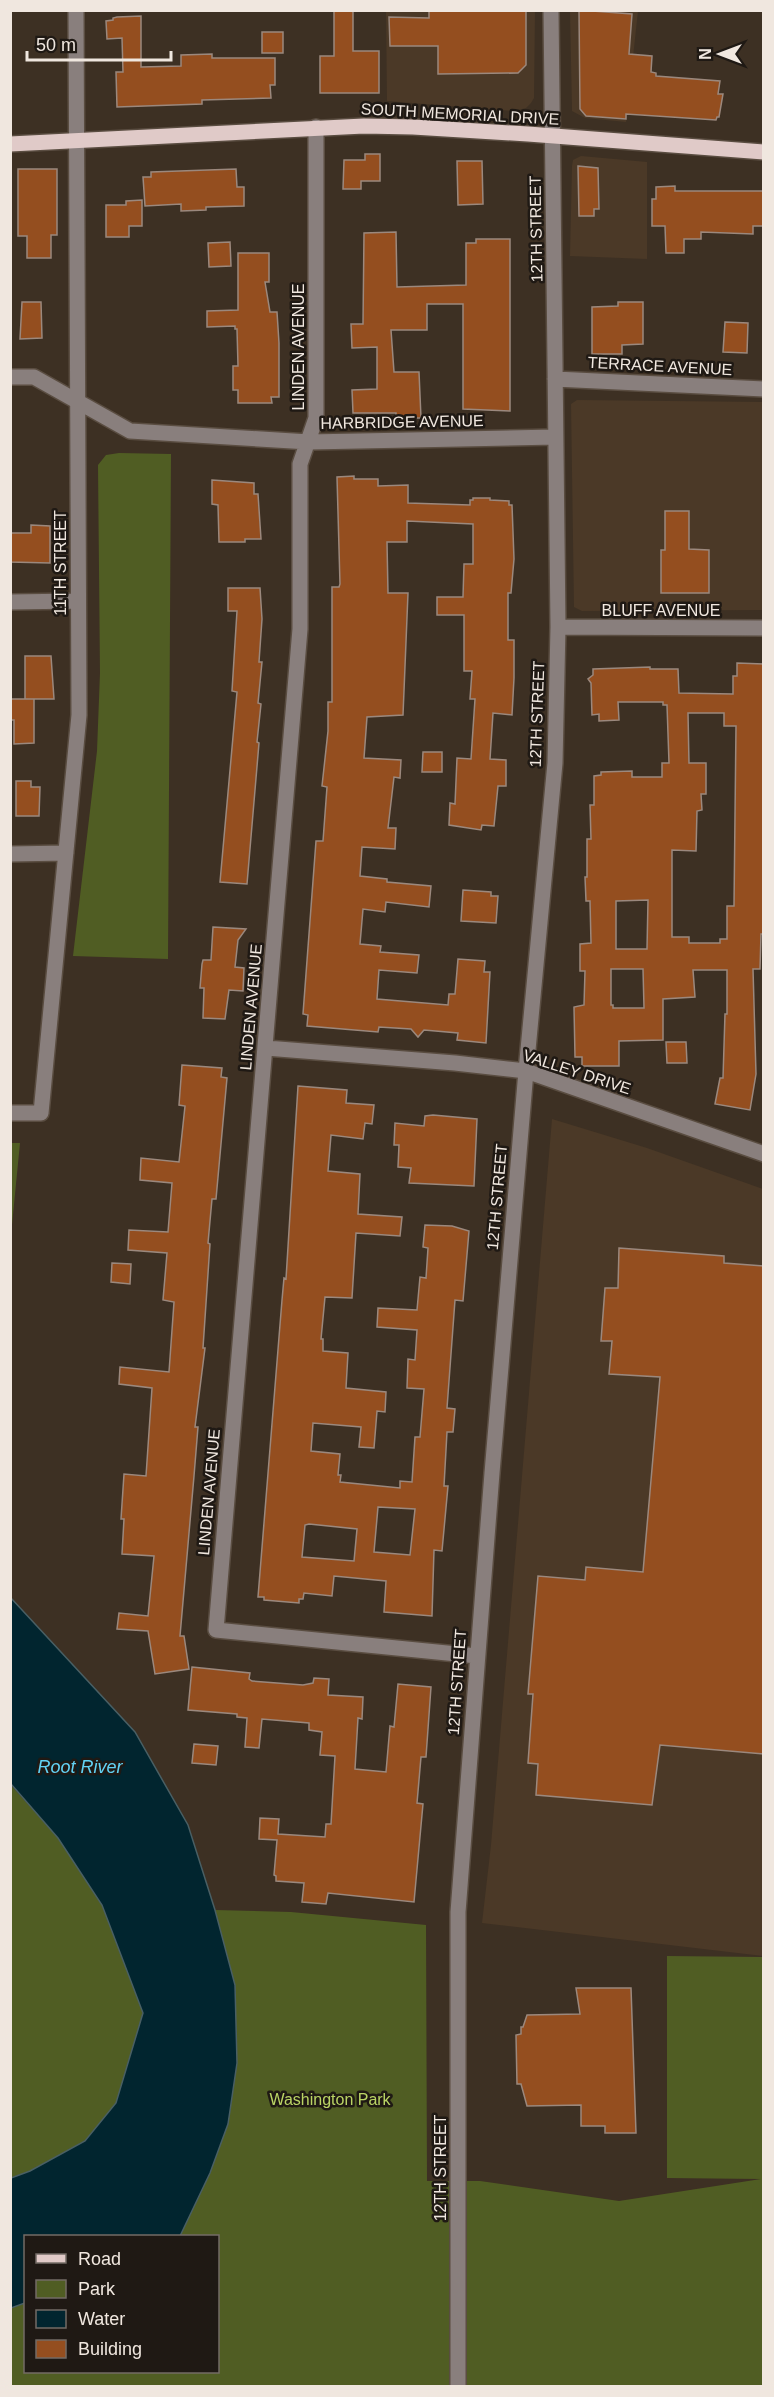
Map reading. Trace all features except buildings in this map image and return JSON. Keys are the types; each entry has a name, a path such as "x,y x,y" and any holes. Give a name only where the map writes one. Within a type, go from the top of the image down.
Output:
{"main road":[{"name":"SOUTH MEMORIAL DRIVE","path":"10,144 316,127 413,127 764,152"}],"street":[{"name":"11TH STREET","path":"10,1113 42,1113 79,715 76,10"},
{"name":"12TH STREET","path":"458,2386 458,1912 526,1071 555,763 558,627 551,10"},
{"name":"LINDEN AVENUE","path":"316,127 315,418 300,464 300,629 216,1630 477,1656"},
{"name":"HARBRIDGE AVENUE","path":"10,377 34,377 130,430 309,442 555,437"},
{"name":"TERRACE AVENUE","path":"555,379 764,389"},
{"path":"10,602 78,601"},
{"name":"BLUFF AVENUE","path":"558,627 764,628"},
{"path":"10,854 66,853"},
{"name":"VALLEY DRIVE","path":"266,1048 526,1071 764,1154"}],"shaded area":[{"path":"386,11 535,11 534,98 531,103 526,108 514,111 387,101"},
{"path":"570,11 638,11 626,122 585,118 572,111"},
{"path":"581,156 647,162 647,259 570,256 572,166 573,160"},
{"path":"577,400 763,402 763,610 582,611 574,607 571,404"},
{"path":"552,1119 647,1148 763,1189 763,1956 482,1923 491,1845"}],"green space":[{"path":"171,454 168,959 73,956 97,751 100,673 98,465 106,455"},
{"path":"10,1143 20,1143 11,1235"},
{"path":"10,1784 58,1838 102,1905 143,2013 116,2103 85,2141 30,2171 11,2178"},
{"name":"Washington Park","path":"215,1910 291,1912 426,1925 427,2181 480,2181 619,2201 761,2179 667,2178 667,1956 763,1957 763,2386 11,2386 11,2308 24,2303 24,2373 219,2373 219,2235 180,2235 210,2173 235,1985"}],"water":[{"name":"Root River","path":"10,1597 135,1732 188,1825 215,1910 235,1985 237,2063 228,2124 210,2173 180,2235 24,2235 24,2303 11,2308 11,2178 30,2171 85,2141 116,2103 143,2013 102,1905 58,1838 11,1784"}]}
